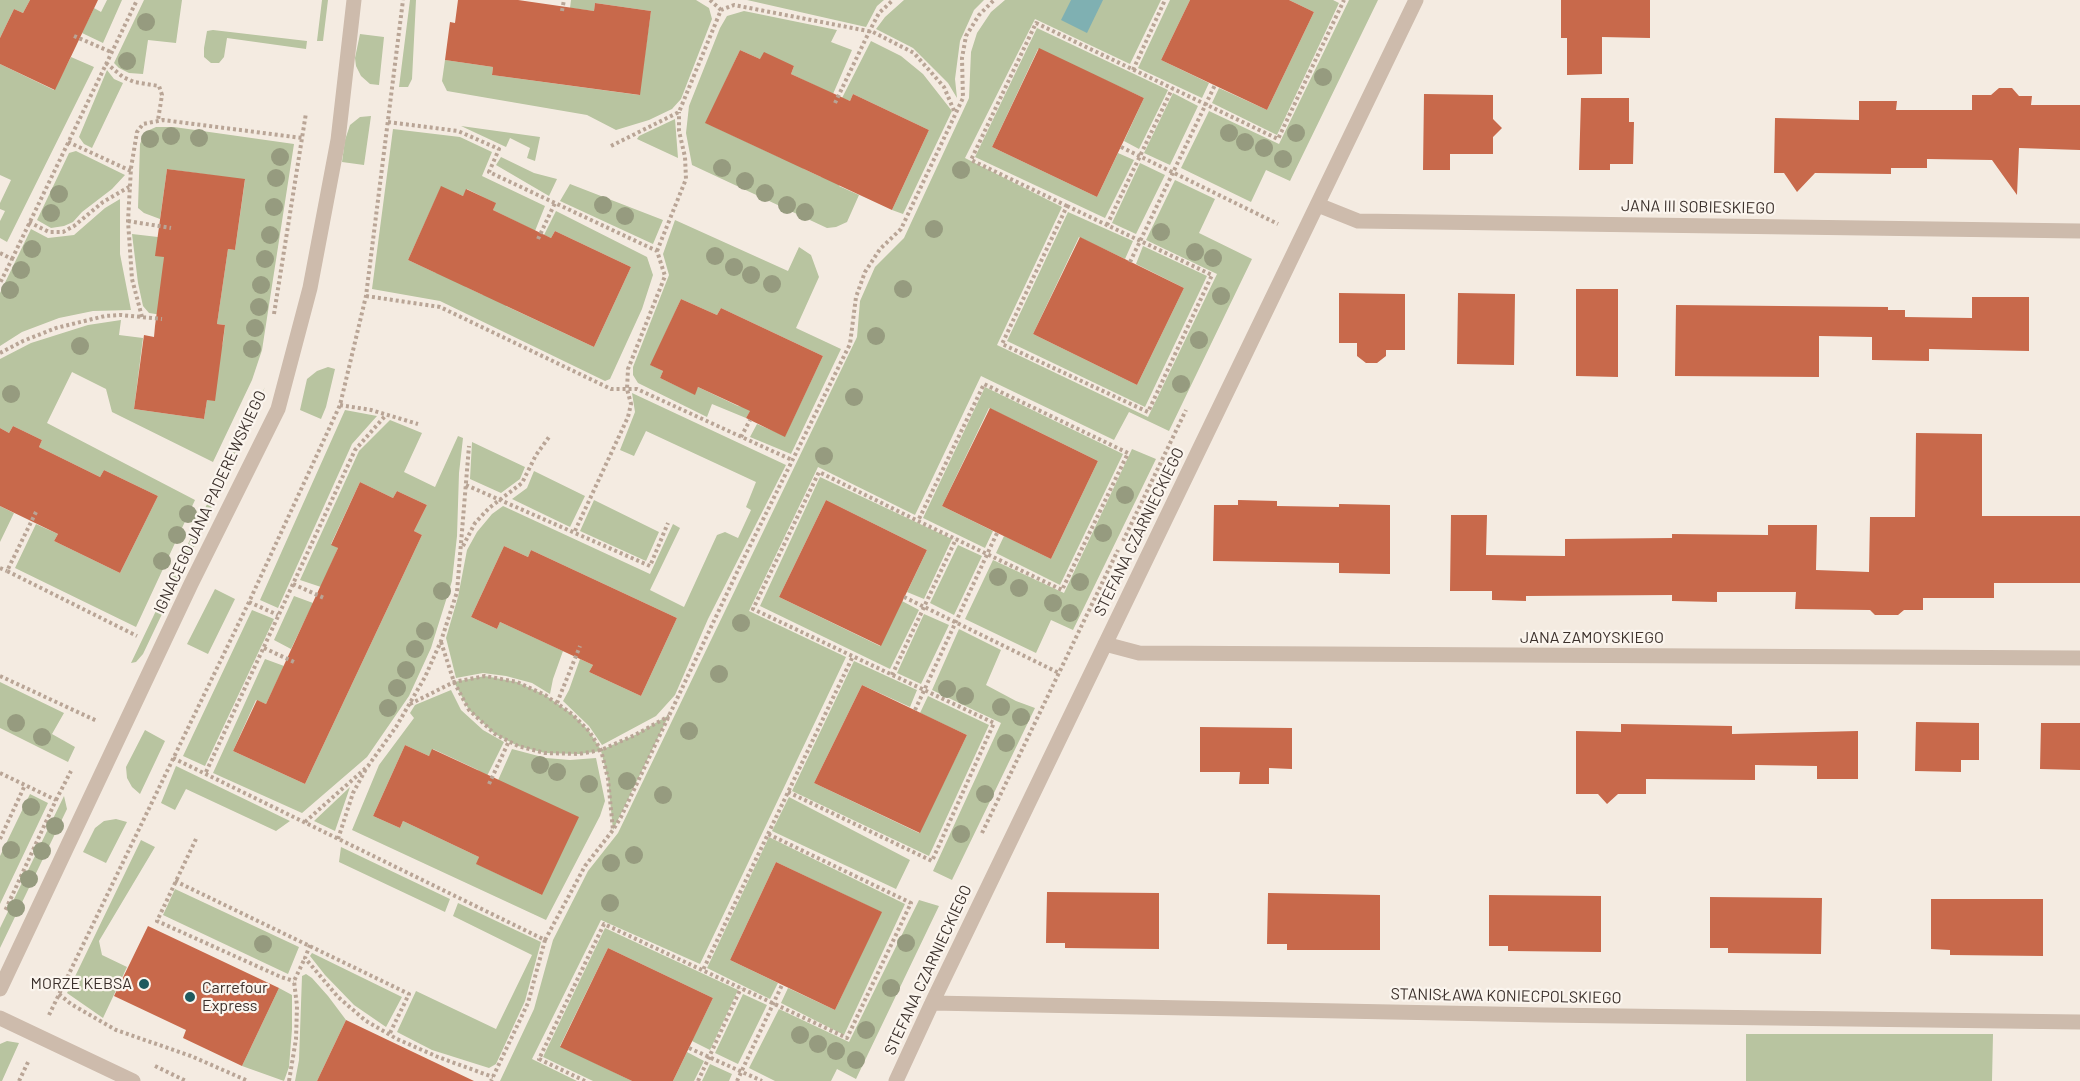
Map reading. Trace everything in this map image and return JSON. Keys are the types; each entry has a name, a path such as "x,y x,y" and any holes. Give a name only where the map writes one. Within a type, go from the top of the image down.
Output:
{"street":[{"name":"IGNACEGO JANA PADEREWSKIEGO","path":"0,989 191,584 278,409 310,288 333,163 354,0"},
{"name":"STEFANA CZARNIECKIEGO","path":"896,1081 1416,0"},
{"name":"JANA III SOBIESKIEGO","path":"1318,205 1358,220 2080,231"},
{"name":"JANA ZAMOYSKIEGO","path":"1105,644 1139,653 2080,658"},
{"name":"STANISŁAWA KONIECPOLSKIEGO","path":"932,1003 1533,1015 2080,1022"},
{"path":"0,1018 133,1081"}],"path":[{"path":"0,283 137,0"},
{"path":"21,1080 59,994 249,602 340,405 366,296 403,0"},
{"path":"562,11 564,0"},
{"path":"710,0 721,10"},
{"path":"731,0 734,5"},
{"path":"835,103 879,13 894,0"},
{"path":"304,958 338,997 366,1022 389,1035 492,1079 528,1003 546,940 585,866 613,830 850,344 856,297 865,273 880,249 901,229 956,113 963,98 962,58 966,36 979,15 993,0"},
{"path":"1133,69 1165,0"},
{"path":"1066,206 1002,344 1148,412 1212,274 971,160 1036,23 1278,139 1344,0"},
{"path":"574,533 628,417 631,404 627,389 628,369 665,276 657,251 686,179 685,157 679,131 679,112 721,10 734,5 869,32 914,53 944,87 956,113"},
{"path":"74,36 111,52"},
{"path":"106,63 123,77 134,82 159,86 162,95 158,120"},
{"path":"1130,262 1215,85"},
{"path":"1107,225 1172,89"},
{"path":"611,146 679,112"},
{"path":"273,321 306,113"},
{"path":"142,317 132,279 128,221 129,187 137,132 144,124 158,120 302,138"},
{"path":"388,123 458,131 499,149 489,172 657,251"},
{"path":"68,142 131,171"},
{"path":"1121,147 1278,224"},
{"path":"29,222 49,232 63,232 103,202 129,187"},
{"path":"538,239 555,203"},
{"path":"128,221 171,228"},
{"path":"0,253 12,259"},
{"path":"366,296 440,307 611,389 637,389 792,460"},
{"path":"0,353 23,341 78,322 105,316 162,319"},
{"path":"788,792 932,861 994,723 753,609 819,472 1062,590 1128,453 984,384 918,520"},
{"path":"340,405 418,424"},
{"path":"206,772 355,450 386,415"},
{"path":"741,437 750,420"},
{"path":"461,550 475,523 489,508 522,483 536,455 549,437"},
{"path":"338,839 353,793 425,677 441,641 457,592 469,446"},
{"path":"466,485 650,566 668,523"},
{"path":"7,571 36,512"},
{"path":"915,710 997,533"},
{"path":"892,675 956,539"},
{"path":"0,568 138,636 133,646"},
{"path":"293,584 324,598"},
{"path":"904,597 1059,673"},
{"path":"249,602 278,615"},
{"path":"441,641 454,682 469,710 495,734 518,746 545,753 579,754 601,750 636,735 669,715"},
{"path":"557,703 580,646"},
{"path":"264,648 294,662"},
{"path":"703,970 853,656"},
{"path":"0,676 122,731"},
{"path":"409,704 454,682 484,676 517,682 546,695 572,714 589,731 601,750 608,779 613,830"},
{"path":"489,784 509,741"},
{"path":"173,758 206,772 546,940"},
{"path":"305,822 368,766"},
{"path":"0,773 56,800 5,912"},
{"path":"0,839 25,785"},
{"path":"585,1081 539,1059 603,924 847,1038 911,903 768,834"},
{"path":"196,839 156,921 294,981"},
{"path":"176,881 409,994 389,1035"},
{"path":"289,1081 296,1039 297,1006 294,981 310,945"},
{"path":"737,1081 782,985"},
{"path":"698,1081 741,988"},
{"path":"59,994 71,1004 116,1030 191,1056 248,1081"},
{"path":"689,1048 762,1081"}],"green space":[{"path":"0,0 30,0 23,13 14,9 0,38"},
{"path":"107,0 122,0 103,43 82,33 94,8 101,12"},
{"path":"144,0 182,0 176,43 148,40 143,74 129,73 114,63"},
{"path":"322,0 328,0 323,41 317,41"},
{"path":"410,0 416,0 412,79 408,87 399,87"},
{"path":"571,0 696,0 709,8 712,19 681,99 672,109 649,120 616,130 587,115 447,91 442,81 445,60 493,67 492,75 639,95 651,11 595,3 594,11 570,8"},
{"path":"747,0 884,0 877,6 866,27"},
{"path":"904,0 984,0 974,10 960,41 955,79 957,98 948,83 913,48 876,29 885,17"},
{"path":"1005,0 1161,0 1130,64 1035,19 965,158 1062,207 997,345 1148,417 1217,274 1146,240 1175,180 1215,199 1199,233 1252,259 1169,431 1129,412 1114,440 981,376 915,515 818,467 749,611 846,657 700,964 601,920 532,1059 577,1081 500,1081 534,1009 553,940 588,871 618,833 857,337 860,301 875,267 904,238 969,98 971,52 977,33 991,12"},
{"path":"1170,0 1190,0 1161,60 1209,83 1202,98 1138,68"},
{"path":"1289,0 1333,0 1339,3 1277,135 1212,103 1219,88 1267,110 1314,12"},
{"path":"1349,0 1378,0 1290,181 1266,170 1251,202 1181,168 1209,111 1279,144"},
{"path":"744,11 837,30 831,42 852,50 833,94 791,74 794,66 760,59 740,50 706,123 781,158 785,151 804,169 821,177 842,178 839,186 859,195 847,222 827,228 692,165 686,133 689,106 720,28 727,16"},
{"path":"1037,28 1168,90 1139,149 1124,141 1144,98 1038,49 992,147 1097,197 1118,153 1134,160 1105,218 975,157"},
{"path":"207,31 307,41 306,49 227,38 224,57 219,63 211,63 204,57 204,48"},
{"path":"360,34 384,37 379,85 370,84 361,76 356,66 355,58"},
{"path":"871,41 901,56 923,74 952,111 903,214 892,210 929,130 853,94 850,101 842,98"},
{"path":"71,57 94,67 7,242 0,238 0,221 5,211 0,209 0,203 11,180 0,175 0,64 54,90"},
{"path":"107,70 114,79 123,83 92,148 84,144 79,137"},
{"path":"1173,93 1198,106 1170,165 1144,153"},
{"path":"371,116 364,165 342,162 350,125 360,117"},
{"path":"675,119 678,158 637,139 639,136"},
{"path":"461,126 540,137 535,161 527,158 530,148 510,138 506,147"},
{"path":"156,127 174,127 294,144 262,350 252,380 213,462 112,412 106,389 72,372 47,423 195,500 136,627 15,568 36,524 58,534 54,541 120,573 158,496 104,470 100,477 39,447 42,440 13,426 9,433 0,428 0,359 31,343 88,325 121,320 119,335 143,338 134,409 204,419 223,342 225,325 217,324 228,249 235,250 245,180 167,169 160,219 144,213 138,208 140,144 145,132"},
{"path":"393,129 460,137 492,152 482,176 545,206 535,231 493,210 495,203 467,189 463,196 441,187 408,260 436,273 440,266 466,287 483,295 487,288 509,299 506,306 594,347 631,267 555,231 551,238 544,235 556,211 647,257 653,275 642,309 610,379 605,381 440,301 372,289"},
{"path":"76,151 125,175 73,222 51,228 37,220 69,153"},
{"path":"501,157 534,173 557,179 549,196 496,165"},
{"path":"1140,163 1165,175 1136,234 1112,223"},
{"path":"570,184 663,220 653,244 560,201"},
{"path":"120,199 120,254 131,310 93,311 59,318 22,332 0,346 0,293 31,229 48,238 74,235 105,208"},
{"path":"1068,212 1133,241 1125,259 1079,237 1033,334 1137,385 1184,288 1136,264 1143,246 1207,276 1145,407 1007,341"},
{"path":"675,220 788,271 799,247 811,255 819,277 796,328 841,349 791,454 750,437 757,424 785,436 823,356 721,308 717,315 681,299 651,365 663,371 660,378 694,394 698,387 738,406 752,408 746,418 712,404 707,417 638,383 633,375 633,367 669,275 663,254"},
{"path":"132,234 158,237 164,257 162,315 149,313 143,306"},
{"path":"328,367 335,369 321,419 300,410 307,379 317,371"},
{"path":"265,387 232,465 225,466"},
{"path":"985,387 1123,454 1060,585 996,553 1004,536 1051,559 1098,461 1041,433 989,408 942,506 993,531 985,548 923,518"},
{"path":"632,393 786,465 708,619 675,695 656,716 602,745 589,726 563,701 580,659 593,665 589,672 641,696 677,618 531,550 528,557 504,546 471,617 497,629 500,622 563,651 550,694 532,683 506,676 483,673 456,678 446,638 458,597 467,550 477,532 492,514 503,506 650,574 673,524 680,528 650,590 684,607 717,535 725,532 738,538 751,510 746,507 756,482 646,431 634,456 620,450 635,412"},
{"path":"345,410 377,416 352,444 278,608 260,600"},
{"path":"390,420 422,433 404,472 435,487 458,436 463,438 452,581 431,648 409,696 367,757 302,813 213,773 265,659 284,666 266,704 256,700 233,751 305,784 422,535 414,531 427,505 397,491 393,498 360,482 331,544 338,548 321,587 300,580 359,451"},
{"path":"472,442 525,467 520,479 501,493 470,479"},
{"path":"1132,449 1156,459 1073,630 1051,620 1036,653 965,619 993,560 1064,593"},
{"path":"534,471 585,496 570,527 512,499 527,488"},
{"path":"820,477 952,539 924,599 907,592 927,550 826,500 779,597 880,646 902,601 919,610 890,669 760,606"},
{"path":"209,500 212,509 143,654 136,662 131,663"},
{"path":"594,500 659,532 646,561 580,531"},
{"path":"0,506 14,513 0,542"},
{"path":"958,545 982,556 954,615 930,603"},
{"path":"215,589 235,599 208,654 187,644"},
{"path":"294,596 313,603 291,649 274,640"},
{"path":"252,610 274,619 205,766 183,756"},
{"path":"924,614 949,625 921,684 897,673"},
{"path":"959,629 1001,650 986,685 1035,708 952,880 933,871 1001,723 932,690"},
{"path":"854,661 917,690 910,707 862,685 814,783 919,833 967,735 920,713 928,696 989,725 929,856 792,791"},
{"path":"485,676 517,682 545,695 572,714 589,731 601,750 635,735 669,715 613,830 608,779 601,751 579,754 545,753 518,746 495,734 469,710 454,682"},
{"path":"0,682 64,713 52,734 75,747 68,762 0,728"},
{"path":"451,690 461,710 483,730 504,742 484,782 478,770 433,749 429,756 405,745 373,816 400,828 403,821 479,857 477,864 542,895 495,787 512,749 546,758 570,760 596,758 605,801 600,816 546,920 352,830 379,765 414,718 410,713 415,705"},
{"path":"145,730 165,741 140,794 127,778 126,767"},
{"path":"176,766 290,821 276,831 186,789 175,810 161,803"},
{"path":"350,787 335,831 314,821"},
{"path":"30,794 48,803 0,904 0,856"},
{"path":"64,796 67,809 0,948 0,928"},
{"path":"789,797 910,860 896,889 772,831"},
{"path":"116,819 127,822 106,863 83,852 95,828 104,821"},
{"path":"769,837 905,904 844,1035 781,1003 788,988 835,1010 881,912 776,862 730,960 778,983 770,999 707,968"},
{"path":"141,840 155,847 99,941 102,955 127,967 103,1018 67,993"},
{"path":"341,847 450,899 445,912 339,862"},
{"path":"175,889 299,947 288,974 163,915"},
{"path":"919,900 939,906 856,1079 837,1069 831,1081 775,1081 749,1068 779,1009 849,1042"},
{"path":"458,903 541,942 525,1001 496,1064 489,1068 432,1050 397,1032 416,991 496,1029 532,955 453,916"},
{"path":"605,928 738,990 710,1050 692,1041 713,998 608,948 560,1046 632,1081 593,1081 543,1057"},
{"path":"312,953 402,997 386,1027 354,1005 325,975 310,956"},
{"path":"306,974 328,996 346,1020 317,1081 295,1081 299,1060 302,976"},
{"path":"279,988 292,995 289,1067 284,1081 242,1066"},
{"path":"743,994 767,1005 738,1064 715,1053"},
{"path":"1746,1034 1993,1034 1992,1081 1746,1081"},
{"path":"7,1041 19,1043 0,1081 0,1044"},
{"path":"687,1052 704,1061 694,1081 673,1081"},
{"path":"710,1064 732,1074 729,1081 702,1081"}],"water":[{"path":"1071,0 1103,0 1087,33 1061,20"}],"building":[{"path":"30,0 98,0 55,90 0,64 0,38 14,9 23,13"},
{"path":"458,0 518,0 594,11 595,3 651,11 640,95 492,75 493,67 445,60 450,22 455,23"},
{"path":"1190,0 1289,0 1314,12 1267,110 1161,60"},
{"path":"1561,0 1650,0 1650,38 1602,37 1602,74 1567,75 1567,38 1561,38"},
{"path":"1039,48 1144,98 1097,197 992,147"},
{"path":"740,50 760,59 764,52 794,66 791,74 850,101 853,94 929,130 892,210 705,123"},
{"path":"1999,88 2012,88 2019,96 2032,96 2031,105 2080,105 2080,150 2019,148 2017,195 1992,160 1927,159 1927,168 1891,168 1891,174 1815,173 1797,192 1784,173 1774,173 1775,118 1859,120 1859,101 1897,101 1896,110 1972,110 1972,95 1991,95"},
{"path":"1424,94 1493,95 1493,119 1502,128 1493,137 1493,154 1450,154 1450,170 1423,170"},
{"path":"1581,98 1629,98 1629,122 1634,122 1633,164 1610,164 1610,170 1579,170"},
{"path":"167,169 245,179 235,250 228,249 217,324 225,325 215,401 207,400 204,419 134,409 144,335 154,337 164,257 155,256"},
{"path":"441,186 463,196 466,189 496,203 493,210 551,238 555,231 631,267 594,347 408,260"},
{"path":"1080,237 1184,288 1137,385 1033,334"},
{"path":"1576,289 1618,289 1618,377 1576,376"},
{"path":"1339,293 1405,294 1405,350 1386,350 1386,356 1377,363 1366,363 1357,356 1357,343 1339,343"},
{"path":"1458,293 1515,294 1514,365 1457,364"},
{"path":"1972,297 2029,297 2029,351 1929,349 1929,361 1872,360 1872,337 1819,336 1819,377 1675,376 1676,305 1888,307 1888,310 1905,310 1905,317 1972,318"},
{"path":"681,299 717,315 721,308 823,356 785,437 746,418 750,411 698,387 695,395 660,378 663,371 650,365"},
{"path":"990,408 1098,461 1051,559 942,506"},
{"path":"13,426 42,440 39,447 100,477 104,470 158,496 120,573 54,541 58,534 0,506 0,428 9,433"},
{"path":"1916,433 1982,434 1982,516 2080,516 2080,583 1994,583 1994,598 1923,598 1923,610 1904,610 1898,615 1875,615 1870,610 1795,609 1796,592 1717,592 1717,602 1672,601 1672,595 1526,596 1526,601 1492,600 1492,591 1450,591 1451,515 1487,515 1486,555 1565,556 1565,539 1672,538 1672,534 1768,535 1768,525 1817,525 1816,570 1869,572 1870,517 1915,517"},
{"path":"360,482 393,498 397,491 427,505 414,531 422,535 305,784 233,751 257,700 266,704 338,548 331,545"},
{"path":"826,500 927,550 881,646 779,597"},
{"path":"1238,500 1277,501 1277,506 1390,505 1390,574 1339,573 1339,563 1213,561 1214,505 1238,505"},
{"path":"504,546 528,557 531,550 677,618 641,696 589,672 593,665 500,622 497,629 471,617"},
{"path":"862,685 967,735 920,833 814,783"},
{"path":"1916,722 1979,723 1979,760 1961,760 1961,772 1915,771"},
{"path":"2041,723 2080,723 2080,770 2040,769"},
{"path":"1621,724 1732,726 1732,734 1858,731 1858,779 1817,779 1817,766 1755,765 1755,780 1646,779 1646,794 1618,794 1607,804 1598,794 1576,794 1576,731 1621,732"},
{"path":"1200,727 1292,728 1292,769 1269,768 1269,784 1239,784 1240,772 1200,772"},
{"path":"405,745 429,756 432,749 579,817 542,895 476,864 479,857 403,821 400,828 373,816"},
{"path":"776,862 882,912 835,1010 730,960"},
{"path":"1047,892 1159,893 1159,949 1065,948 1065,943 1046,943"},
{"path":"1268,893 1380,895 1380,950 1287,950 1287,944 1267,944"},
{"path":"1489,895 1601,896 1601,952 1508,951 1508,946 1489,946"},
{"path":"1710,897 1822,898 1821,954 1728,953 1728,948 1710,948"},
{"path":"1931,899 2043,899 2043,956 1950,955 1950,950 1931,949"},
{"path":"148,926 279,988 242,1066 183,1038 186,1030 114,996"},
{"path":"608,948 713,998 673,1081 632,1081 560,1047"},
{"path":"346,1020 411,1051 474,1081 317,1081"}],"place":[{"name":"MORZE KEBSA","path":"144,984"},
{"name":"Carrefour Express","path":"190,997"}]}
